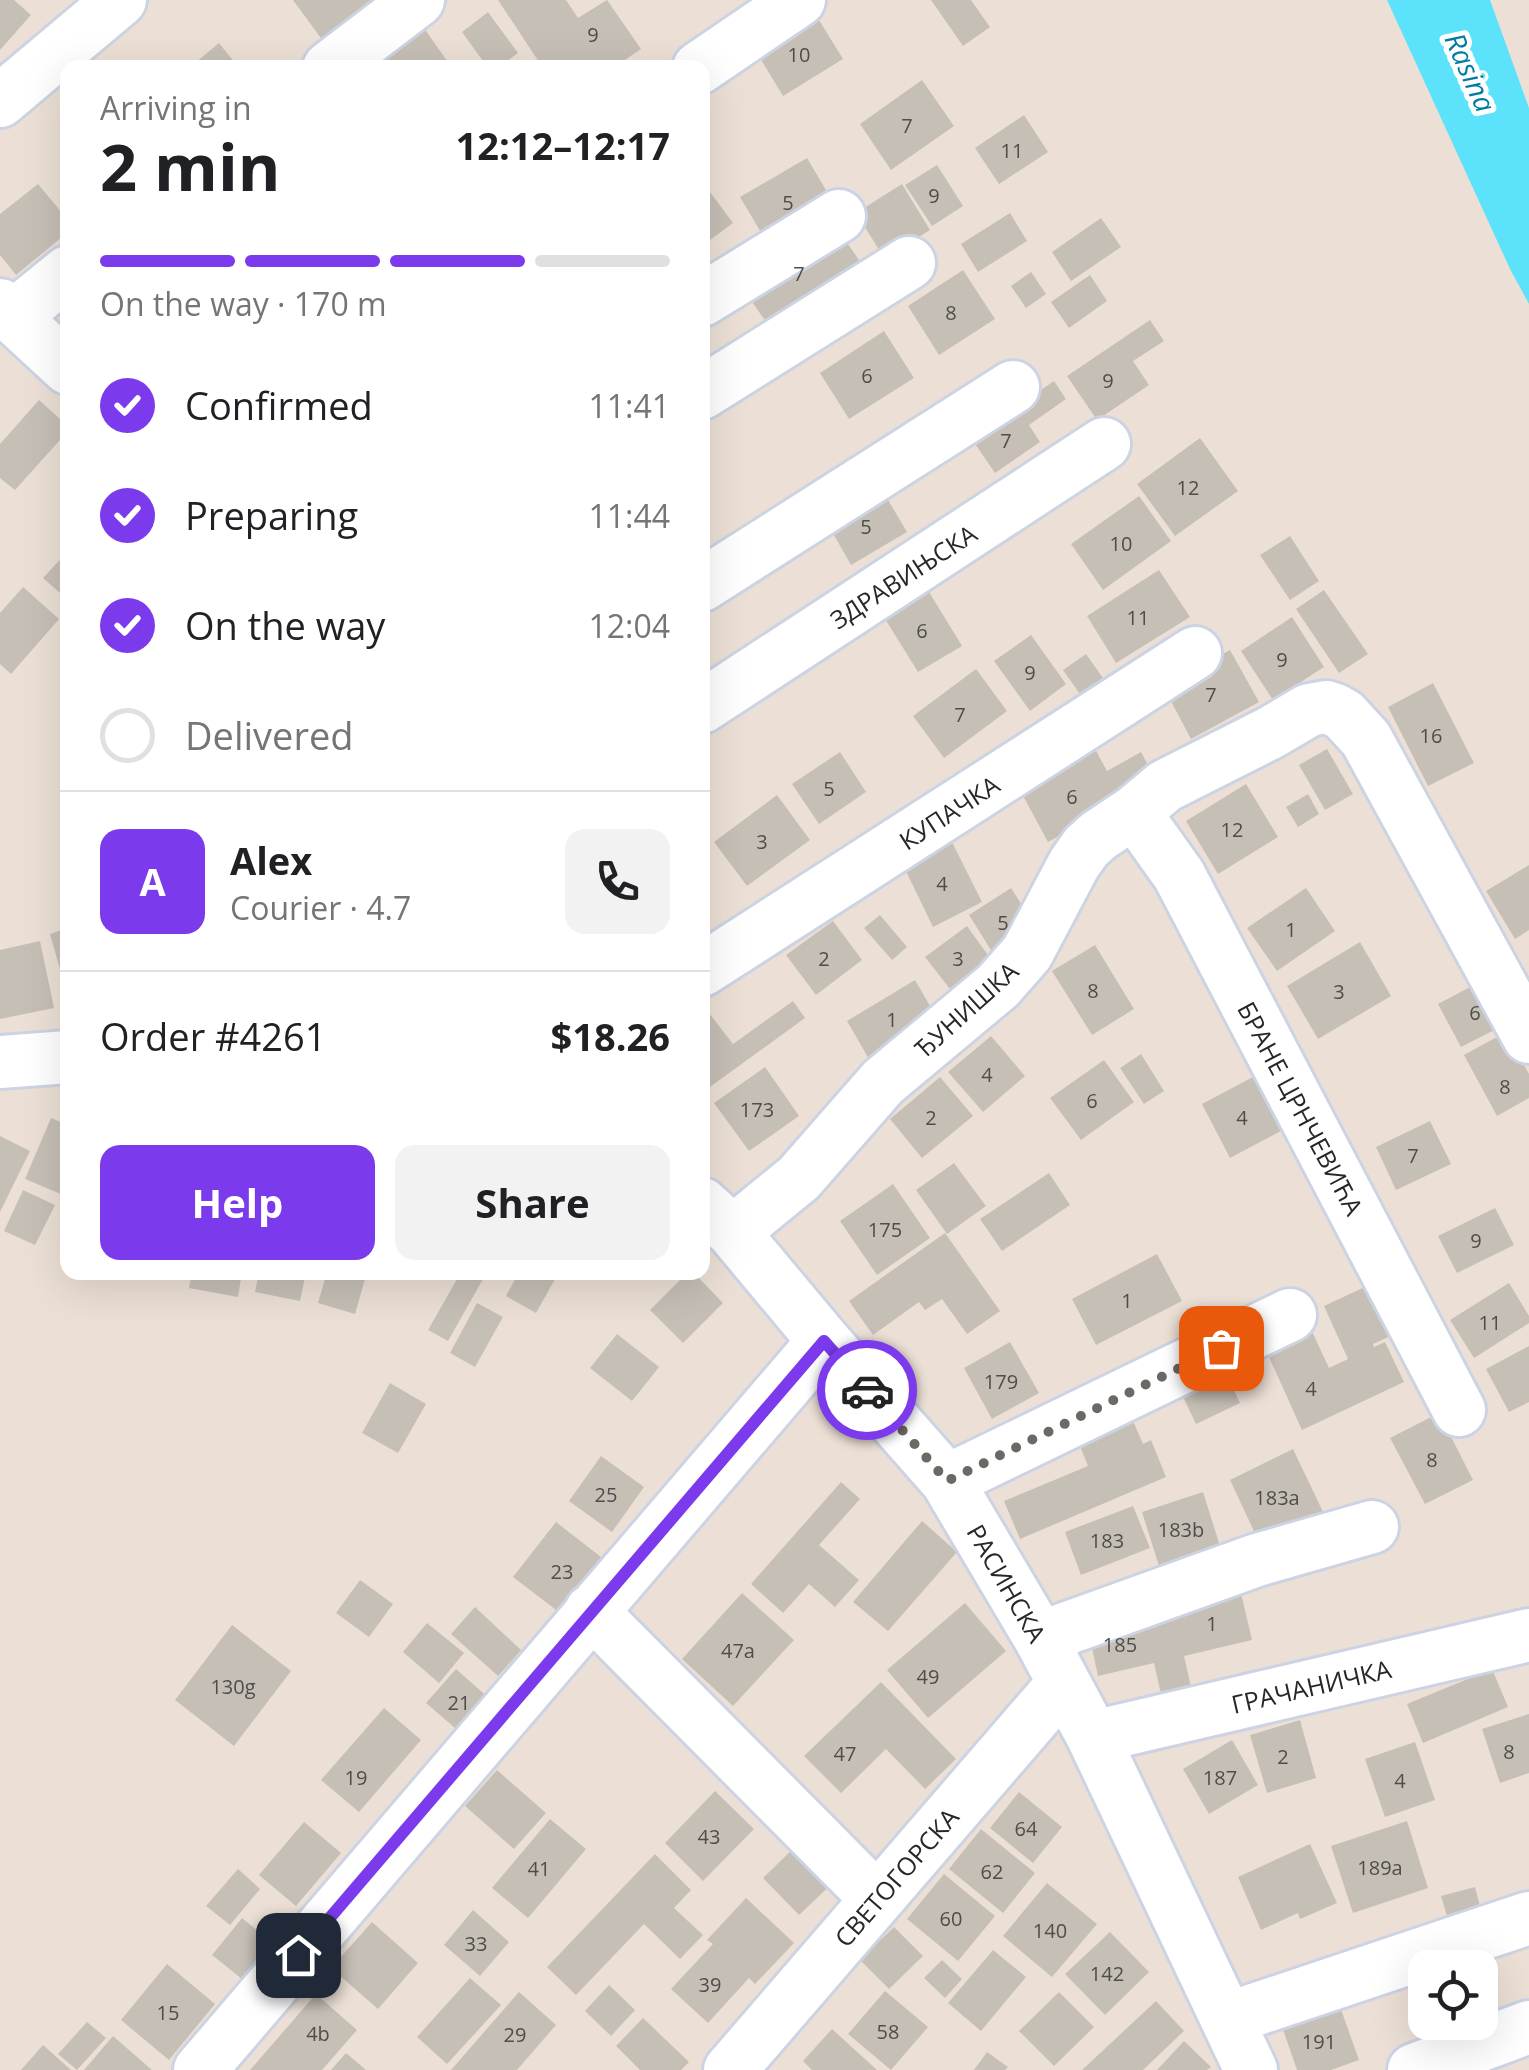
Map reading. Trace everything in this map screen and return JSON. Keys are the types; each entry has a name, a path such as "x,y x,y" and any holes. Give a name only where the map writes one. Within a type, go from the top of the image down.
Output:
{"street":[{"path":"0,100 120,0"},
{"path":"339,60 418,0"},
{"path":"710,60 799,0"},
{"path":"710,295 839,216"},
{"path":"710,388 909,264"},
{"path":"60,277 7,310 60,360"},
{"path":"710,580 1013,388"},
{"name":"ЗДРАВИЊСКА","path":"710,702 1104,444"},
{"name":"КУПАЧКА","path":"710,965 1195,653"},
{"name":"ЂУНИШКА","path":"718,1218 799,1178 882,1082 998,986 1027,954 1074,864 1098,836 1164,786 1270,734 1309,710 1326,707 1344,715 1366,739 1529,1037"},
{"name":"БРАНЕ ЦРНЧЕВИЋА","path":"1134,812 1179,875 1459,1410"},
{"path":"0,1062 60,1058"},
{"name":"РАСИНСКА","path":"718,1218 947,1481 1092,1737 1251,2070"},
{"path":"947,1481 1290,1315"},
{"path":"200,2070 824,1341"},
{"path":"1051,1661 1258,1560 1372,1527"},
{"path":"591,1612 876,1900"},
{"name":"ГРАЧАНИЧКА","path":"1092,1737 1529,1634"},
{"name":"СВЕТОГОРСКА","path":"730,2070 876,1900 1051,1661"},
{"path":"1227,2019 1529,1918"},
{"path":"1414,2070 1529,2026"}],"water":[{"name":"Rasina","path":"1387,0 1490,0 1529,108 1529,304 1510,269"}],"building":[{"path":"0,0 14,0 31,15 0,50"},
{"path":"293,0 397,0 331,52"},
{"path":"498,0 566,0 578,18 607,0 641,49 625,60 538,60"},
{"path":"931,0 971,0 990,27 963,46"},
{"path":"488,12 518,53 509,60 482,60 462,32"},
{"path":"814,12 843,59 783,96 754,48"},
{"path":"424,28 446,60 381,60"},
{"path":"219,43 233,60 199,60"},
{"path":"922,80 954,126 891,170 860,124"},
{"path":"1024,115 1048,152 999,184 975,148"},
{"path":"807,158 836,207 769,246 740,197"},
{"path":"937,165 963,206 932,226 905,185"},
{"path":"38,184 60,210 60,239 16,275 0,255 0,214"},
{"path":"902,184 930,230 885,259 856,213"},
{"path":"710,192 733,223 710,240"},
{"path":"1010,213 1027,241 978,272 961,244"},
{"path":"1101,218 1121,247 1071,281 1052,252"},
{"path":"835,225 861,263 769,326 743,289"},
{"path":"963,270 995,319 939,355 908,306"},
{"path":"1031,272 1046,294 1026,308 1011,286"},
{"path":"1090,275 1107,301 1069,328 1051,302"},
{"path":"1150,320 1164,341 1133,361 1149,385 1097,420 1067,376"},
{"path":"884,331 914,378 849,419 820,373"},
{"path":"1054,381 1066,399 1029,425 1040,442 995,473 971,438"},
{"path":"39,400 60,419 60,440 15,490 0,478 0,444"},
{"path":"1200,438 1238,491 1175,536 1137,484"},
{"path":"881,488 907,532 851,565 826,521"},
{"path":"1139,496 1171,541 1103,590 1071,544"},
{"path":"1290,536 1319,581 1290,600 1260,555"},
{"path":"60,560 60,593 43,578"},
{"path":"1159,570 1190,617 1116,663 1087,616"},
{"path":"23,587 59,619 11,674 0,664 0,613"},
{"path":"926,587 962,646 918,672 882,614"},
{"path":"1324,590 1368,654 1339,673 1296,609"},
{"path":"1292,617 1324,667 1273,700 1241,651"},
{"path":"1031,635 1066,684 1030,711 994,661"},
{"path":"1230,650 1259,702 1191,739 1163,686"},
{"path":"1086,654 1113,692 1090,708 1063,670"},
{"path":"976,669 1007,711 944,758 913,716"},
{"path":"1433,683 1474,763 1428,786 1388,707"},
{"path":"1327,749 1353,794 1325,810 1299,765"},
{"path":"1096,751 1107,771 1141,752 1157,782 1048,842 1021,792"},
{"path":"840,752 866,792 819,824 792,784"},
{"path":"1246,784 1278,837 1218,874 1186,821"},
{"path":"1308,794 1319,814 1298,827 1286,807"},
{"path":"777,795 810,840 747,886 714,842"},
{"path":"951,840 982,902 933,927 903,865"},
{"path":"1529,865 1529,930 1515,939 1486,891"},
{"path":"1011,888 1037,928 994,955 969,915"},
{"path":"1306,888 1335,931 1277,971 1247,928"},
{"path":"880,915 907,947 892,960 864,928"},
{"path":"833,921 862,960 816,995 786,955"},
{"path":"967,926 990,958 950,989 925,957"},
{"path":"60,931 60,969 50,934"},
{"path":"40,941 54,1008 0,1019 0,950"},
{"path":"1360,942 1391,996 1318,1039 1287,986"},
{"path":"1095,945 1134,1009 1092,1035 1052,971"},
{"path":"1489,977 1512,1021 1461,1047 1438,1004"},
{"path":"915,980 937,1018 869,1059 847,1021"},
{"path":"793,1001 805,1018 710,1087 710,1014 733,1044"},
{"path":"1506,1032 1529,1074 1529,1098 1497,1116 1464,1055"},
{"path":"991,1036 1025,1076 983,1112 948,1072"},
{"path":"1141,1054 1164,1091 1144,1104 1120,1068"},
{"path":"1104,1060 1134,1102 1081,1140 1050,1098"},
{"path":"765,1067 799,1116 749,1151 714,1103"},
{"path":"940,1077 973,1116 922,1158 890,1119"},
{"path":"1253,1077 1281,1131 1230,1158 1202,1104"},
{"path":"51,1118 60,1122 60,1194 25,1179"},
{"path":"1430,1121 1451,1164 1396,1190 1376,1147"},
{"path":"0,1136 30,1151 0,1212"},
{"path":"954,1163 986,1206 947,1234 916,1190"},
{"path":"1049,1173 1070,1205 1002,1251 980,1219"},
{"path":"893,1184 930,1238 877,1275 840,1221"},
{"path":"23,1190 55,1205 35,1245 4,1231"},
{"path":"1495,1208 1514,1245 1457,1273 1438,1236"},
{"path":"945,1233 1000,1311 967,1334 942,1299 925,1310 919,1302 873,1335 849,1301"},
{"path":"1157,1254 1182,1301 1096,1345 1072,1299"},
{"path":"1382,1279 1406,1329 1373,1344 1374,1347 1385,1342 1404,1382 1302,1430 1264,1346 1309,1325 1329,1368 1348,1359 1324,1306"},
{"path":"190,1280 241,1280 238,1297 189,1288"},
{"path":"257,1280 304,1280 300,1301 255,1292"},
{"path":"325,1280 365,1280 355,1314 318,1303"},
{"path":"456,1280 482,1280 448,1341 428,1330"},
{"path":"515,1280 555,1280 536,1313 506,1296"},
{"path":"680,1280 701,1280 723,1303 683,1343 650,1310"},
{"path":"1509,1283 1529,1316 1529,1323 1474,1358 1450,1320"},
{"path":"477,1303 503,1317 475,1367 450,1353"},
{"path":"617,1334 659,1367 632,1401 590,1368"},
{"path":"1010,1342 1039,1393 992,1419 964,1368"},
{"path":"1529,1346 1529,1402 1509,1412 1486,1369"},
{"path":"1220,1361 1240,1403 1196,1424 1176,1382"},
{"path":"390,1383 426,1404 398,1453 362,1433"},
{"path":"1127,1407 1143,1444 1151,1440 1166,1477 1020,1539 1004,1501 1088,1466 1073,1429"},
{"path":"1439,1413 1473,1480 1425,1504 1390,1438"},
{"path":"1293,1449 1324,1514 1260,1544 1230,1480"},
{"path":"601,1456 644,1487 612,1532 569,1501"},
{"path":"841,1482 860,1499 819,1545 859,1580 835,1607 809,1584 783,1613 751,1584"},
{"path":"1203,1492 1220,1546 1159,1566 1142,1512"},
{"path":"1133,1506 1150,1548 1081,1575 1065,1532"},
{"path":"922,1521 957,1552 888,1631 853,1602"},
{"path":"556,1522 610,1564 568,1619 513,1577"},
{"path":"360,1580 393,1604 369,1637 336,1613"},
{"path":"1240,1589 1252,1640 1184,1656 1191,1687 1161,1694 1154,1663 1098,1676 1087,1625"},
{"path":"742,1593 794,1640 733,1706 682,1659"},
{"path":"965,1603 1006,1651 928,1718 887,1670"},
{"path":"475,1607 521,1650 498,1676 451,1634"},
{"path":"427,1623 464,1653 439,1683 403,1652"},
{"path":"232,1625 291,1671 234,1746 175,1700"},
{"path":"456,1669 491,1700 462,1734 426,1703"},
{"path":"1492,1669 1508,1707 1423,1743 1407,1704"},
{"path":"881,1682 956,1759 925,1789 886,1749 841,1793 804,1756"},
{"path":"384,1708 421,1740 359,1812 321,1780"},
{"path":"1529,1714 1529,1773 1500,1783 1482,1729"},
{"path":"1300,1720 1316,1778 1267,1793 1250,1735"},
{"path":"1232,1740 1258,1785 1209,1814 1183,1769"},
{"path":"1415,1742 1435,1800 1385,1817 1365,1759"},
{"path":"497,1770 546,1813 514,1849 465,1806"},
{"path":"715,1791 754,1829 703,1881 665,1843"},
{"path":"1019,1792 1062,1827 1033,1863 990,1828"},
{"path":"550,1819 586,1849 528,1918 492,1888"},
{"path":"1407,1821 1428,1888 1353,1913 1331,1846"},
{"path":"304,1822 341,1853 296,1906 259,1875"},
{"path":"981,1829 1035,1873 1003,1913 949,1869"},
{"path":"802,1840 838,1878 799,1915 763,1878"},
{"path":"1310,1844 1337,1903 1300,1919 1298,1913 1261,1930 1238,1877"},
{"path":"655,1854 691,1890 674,1908 703,1935 680,1959 644,1924 576,1995 547,1967"},
{"path":"238,1869 260,1889 230,1925 206,1906"},
{"path":"944,1874 995,1916 958,1961 907,1919"},
{"path":"1047,1883 1097,1924 1052,1977 1003,1936"},
{"path":"1475,1887 1485,1925 1452,1933 1441,1896"},
{"path":"746,1898 794,1943 755,1984 749,1978 708,2023 671,1989 713,1944 707,1940"},
{"path":"473,1910 509,1942 480,1976 444,1945"},
{"path":"242,1918 287,1955 257,1991 212,1955"},
{"path":"372,1922 418,1963 378,2009 331,1968"},
{"path":"894,1927 923,1956 889,1989 860,1960"},
{"path":"1110,1932 1149,1972 1105,2015 1065,1974"},
{"path":"993,1950 1026,1977 981,2031 948,2003"},
{"path":"942,1960 962,1979 945,1998 924,1978"},
{"path":"167,1964 215,2004 169,2060 121,2020"},
{"path":"470,1978 501,2005 447,2064 417,2037"},
{"path":"609,1985 635,2010 611,2036 585,2011"},
{"path":"885,1991 928,2027 891,2070 848,2034"},
{"path":"519,1992 556,2025 517,2070 451,2070"},
{"path":"1059,1992 1094,2027 1054,2066 1019,2031"},
{"path":"316,1994 357,2030 322,2070 250,2070"},
{"path":"1156,2001 1184,2031 1143,2070 1082,2070"},
{"path":"1338,2001 1359,2060 1331,2070 1297,2070 1280,2021"},
{"path":"643,2018 689,2062 681,2070 640,2070 616,2046"},
{"path":"87,2022 106,2038 77,2070 58,2054"},
{"path":"832,2029 877,2070 812,2070 803,2061"},
{"path":"113,2036 152,2070 84,2070"},
{"path":"1184,2041 1211,2067 1157,2070"},
{"path":"43,2045 71,2070 21,2070"},
{"path":"987,2052 1008,2067 974,2070"},
{"path":"346,2053 366,2070 331,2070"}],"way so far":[{"path":"867,1390 947,1481 1221,1348"}],"route":[{"path":"298,1955 824,1341 867,1390"}]}
